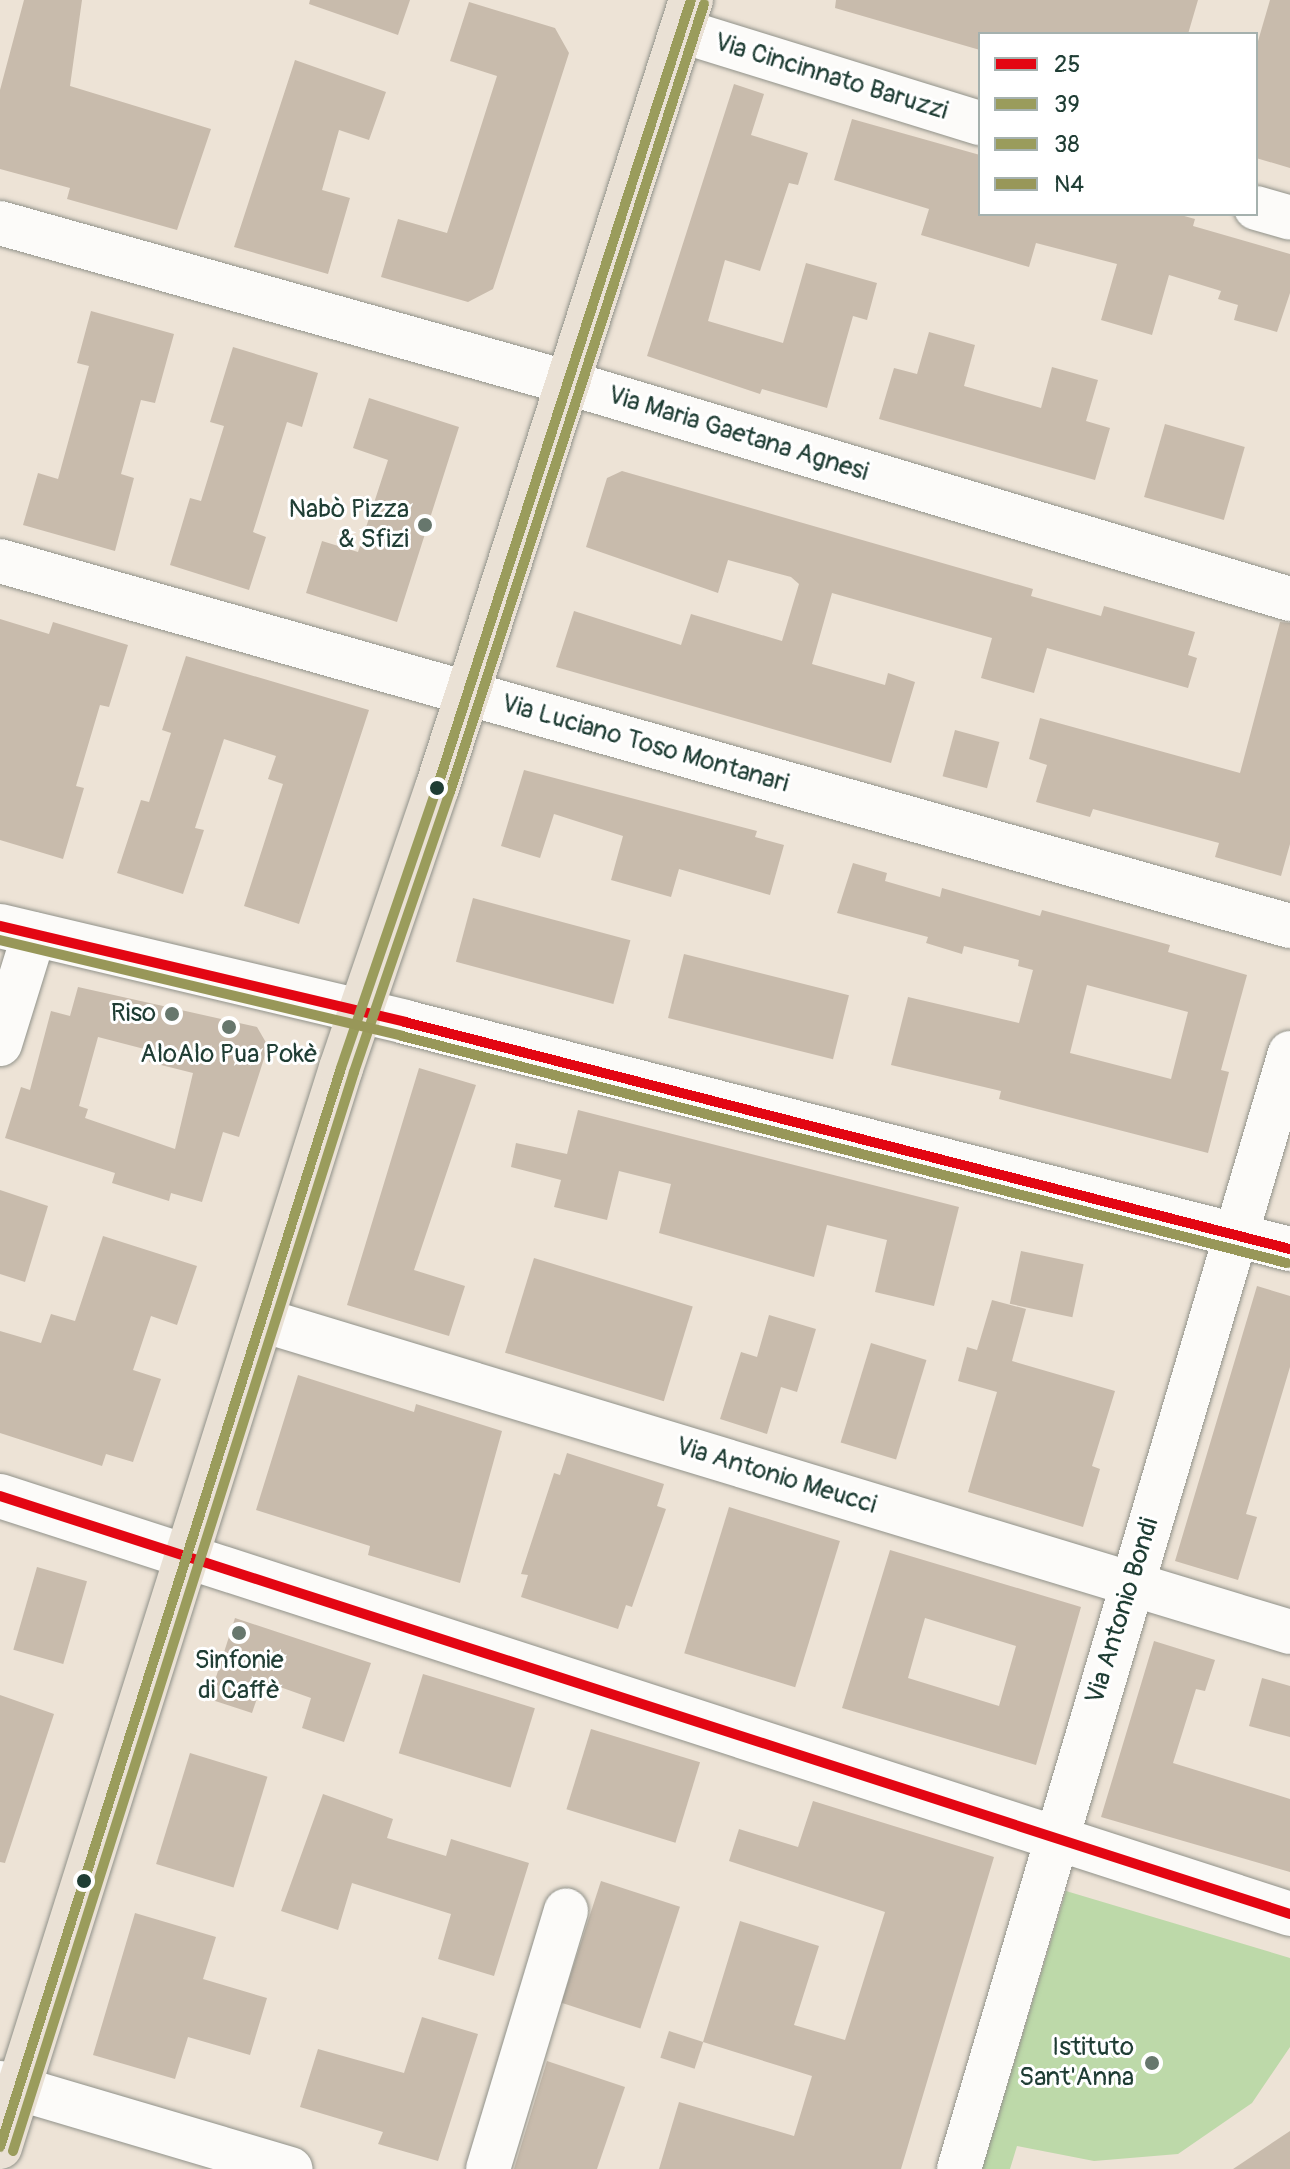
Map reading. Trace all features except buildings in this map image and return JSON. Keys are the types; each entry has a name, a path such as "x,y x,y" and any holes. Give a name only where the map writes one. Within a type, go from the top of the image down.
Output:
{"main road":[{"path":"0,2147 9,2085 188,1556 358,1014 569,383 687,16"}],"street":[{"name":"Via Cincinnato Baruzzi","path":"687,16 978,122"},
{"path":"1258,209 1290,218"},
{"name":"Via Maria Gaetana Agnesi","path":"0,223 569,383 1290,599"},
{"name":"Via Luciano Toso Montanari","path":"0,561 1290,926"},
{"path":"0,1044 17,930 1290,1249"},
{"name":"Via Antonio Bondi","path":"959,2169 1054,1839 1290,1053"},
{"name":"Via Antonio Meucci","path":"262,1320 1290,1632"},
{"path":"0,1496 1290,1914"},
{"path":"488,2169 566,1910"},
{"path":"9,2085 291,2169"}],"green space":[{"name":"Istituto Sant'Anna","path":"1066,1891 1290,1958 1290,2047 1252,2103 1178,2154 1094,2161 1017,2146 1010,2169 982,2169"}],"transit line":[{"name":"39","path":"0,2147 341,1068 437,788 691,0"},
{"name":"38","path":"13,2151 354,1072 450,792 704,4"},
{"name":"25","path":"0,926 405,1022 1290,1249"},
{"name":"N4","path":"0,940 402,1036 1287,1263"},
{"name":"25","path":"0,1496 1290,1914"}],"place":[{"name":"Nabò Pizza & Sfizi","path":"425,525"},
{"name":"Riso","path":"172,1014"},
{"name":"AloAlo Pua Pokè","path":"229,1027"},
{"name":"Sinfonie di Caffè","path":"239,1633"},
{"name":"Istituto Sant'Anna","path":"1152,2063"}]}
